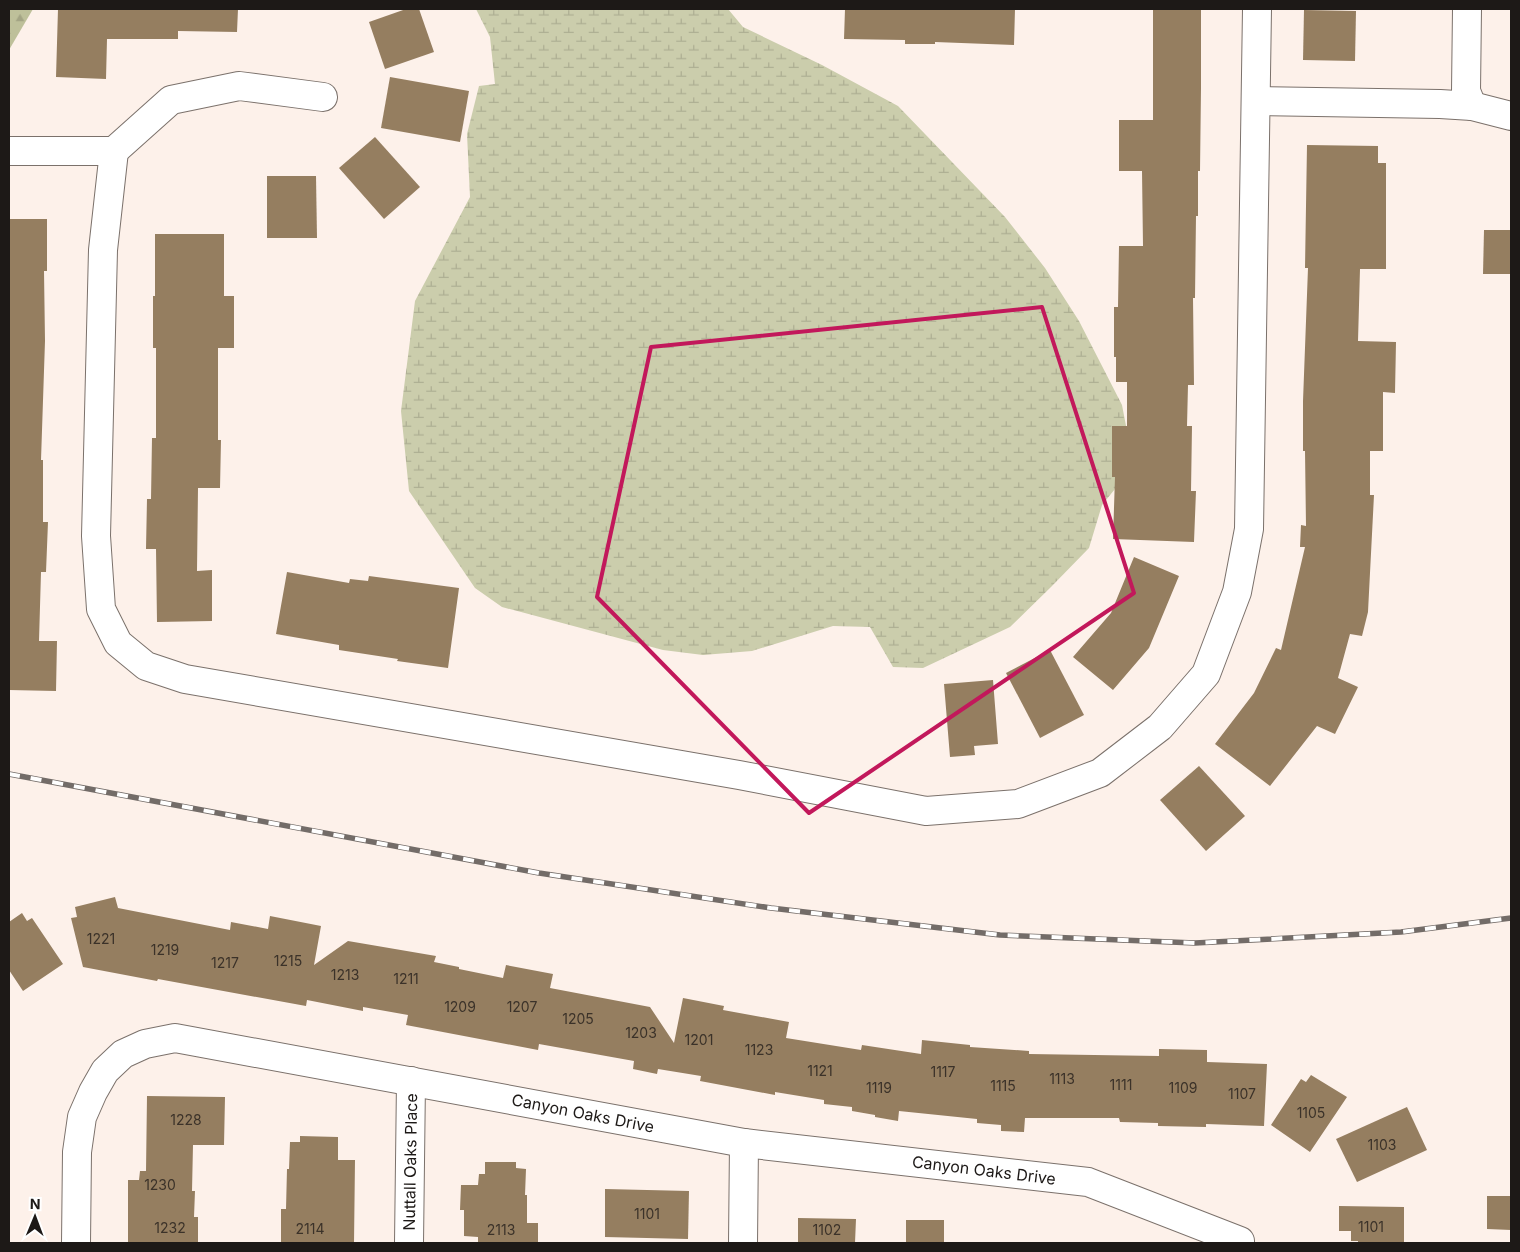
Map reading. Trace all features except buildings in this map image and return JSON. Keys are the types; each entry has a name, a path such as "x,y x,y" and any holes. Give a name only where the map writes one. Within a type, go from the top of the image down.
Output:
{"street":[{"path":"323,98 239,86 171,100 114,151 102,250 96,536 101,609 118,642 146,666 185,680 729,774 926,811 1018,804 1100,773 1160,728 1206,674 1237,592 1249,529 1257,9"},
{"path":"1467,9 1466,91 1472,106"},
{"path":"1257,101 1440,104 1472,106 1511,116"},
{"path":"9,151 114,151"},
{"name":"Canyon Oaks Drive","path":"76,1243 77,1152 82,1117 93,1092 105,1071 123,1054 145,1044 175,1038 744,1143 1088,1182 1240,1241"},
{"name":"Nuttall Oaks Place","path":"409,1243 411,1081"},
{"path":"743,1243 744,1143"}],"highlighted area":[{"path":"1042,307 1134,593 809,813 597,597 651,347"}],"green space":[{"path":"9,9 33,9 9,50"},
{"path":"476,9 728,9 743,27 822,65 898,106 1005,217 1045,268 1079,321 1122,405 1132,457 1119,484 1102,505 1089,548 1010,627 923,668 893,667 870,627 833,626 752,651 703,655 663,650 502,607 475,588 409,491 401,411 415,301 470,197 467,134 479,86 495,84 490,37"}],"railway":[{"path":"9,774 539,873 771,908 1000,935 1195,943 1401,932 1511,918"}]}
